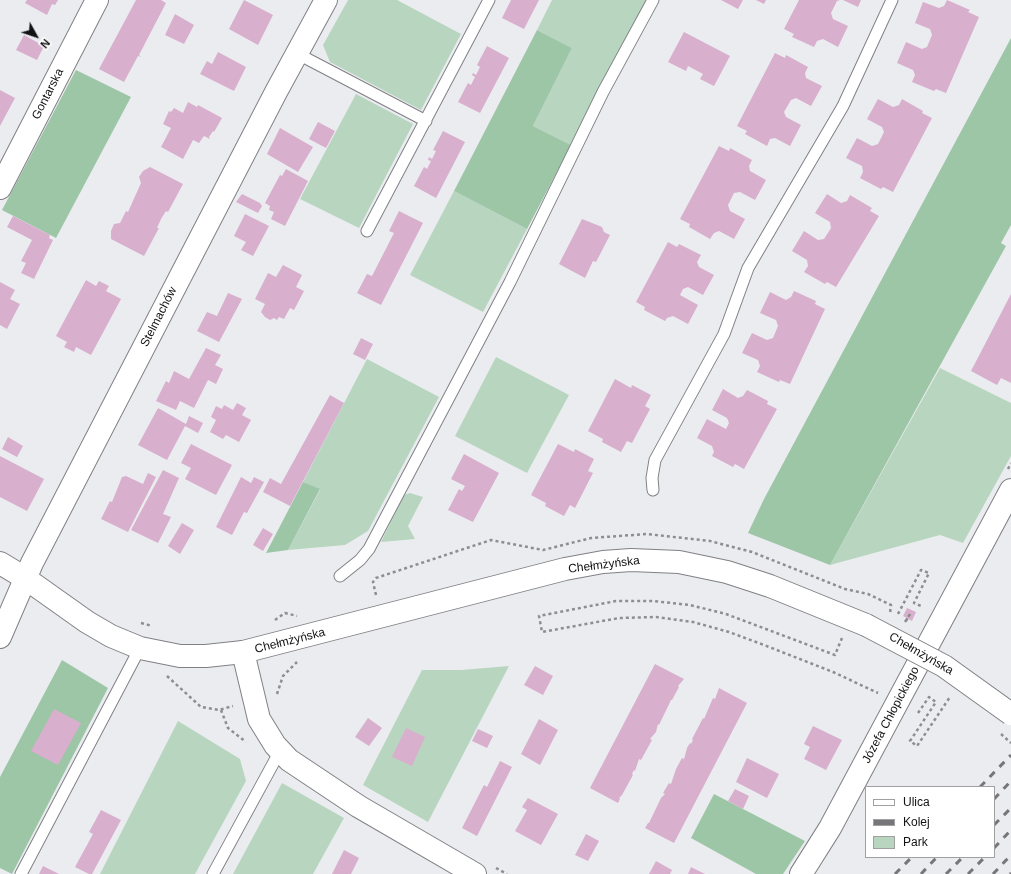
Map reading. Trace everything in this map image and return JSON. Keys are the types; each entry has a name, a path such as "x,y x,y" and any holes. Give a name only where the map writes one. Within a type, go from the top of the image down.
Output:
{"street":[{"name":"Gontarska","path":"0,188 96,0"},
{"name":"Stelmachów","path":"0,637 25,578 296,53 326,0"},
{"name":"Józefa Chłopickiego","path":"801,874 818,849 834,821 1011,490"},
{"name":"Chełmżyńska","path":"0,563 25,578 98,629 140,648 195,657 243,652 565,569 602,562 631,560 679,562 728,572 770,586 866,624 944,666 1011,714"},
{"name":"Chełmżyńska","path":"243,652 259,719 268,736 280,751 297,767 352,802 475,874"}],"lane":[{"path":"367,232 489,0"},
{"path":"340,576 360,560 369,549 510,282 603,92 653,0"},
{"path":"653,490 652,478 655,460 724,334 748,268 843,106 892,0"},
{"path":"296,53 426,121"},
{"path":"22,874 140,648"},
{"path":"213,874 280,751"}],"path":[{"path":"898,614 921,570 929,574 914,603 918,604"},
{"path":"842,638 835,655 726,614 690,605 653,601 616,601 539,616 542,632 619,618 656,617 693,622 729,632 764,645 833,672 868,689"},
{"path":"272,622 280,616 288,613 296,615 300,620"},
{"path":"905,622 910,614 908,618"},
{"path":"837,636 847,640"},
{"path":"278,702 277,690 283,676 291,666 300,661"},
{"path":"167,676 196,704 207,709 221,710 239,705"},
{"path":"945,693 955,700"},
{"path":"924,705 929,697 936,702 910,741 918,746 950,697"},
{"path":"221,710 226,724 234,733"},
{"path":"997,731 1011,743"}],"green space":[{"path":"348,0 397,0 461,34 421,110 330,62 323,45"},
{"path":"552,0 647,0 571,145 533,126 572,48 537,30"},
{"path":"537,30 572,48 533,126 571,145 527,229 454,191"},
{"path":"1011,38 1011,225 1001,243 1006,246 830,565 748,533 764,499"},
{"path":"76,70 131,97 56,238 2,210"},
{"path":"356,94 413,124 359,228 300,199"},
{"path":"454,191 527,229 483,312 410,275"},
{"path":"496,357 569,395 527,473 455,436"},
{"path":"367,359 439,397 368,531 345,545 288,550 320,490 303,482"},
{"path":"940,368 1011,403 1011,456 963,543 940,535 830,565"},
{"path":"303,482 320,489 288,550 266,553"},
{"path":"410,493 423,497 408,526 415,539 381,542 404,495"},
{"path":"62,660 108,688 12,874 0,868 0,777"},
{"path":"509,666 428,822 363,785 422,670 461,670"},
{"path":"178,721 240,759 246,781 195,874 100,874"},
{"path":"282,783 344,818 313,874 233,874"},
{"path":"714,794 805,841 783,874 756,874 691,838"}],"building":[{"path":"27,0 58,0 55,5 52,4 47,15 25,3"},
{"path":"136,0 161,0 166,3 139,55 141,57 138,56 124,82 99,69"},
{"path":"244,0 273,15 258,45 229,29"},
{"path":"511,0 539,0 524,29 502,18"},
{"path":"721,0 743,0 738,9"},
{"path":"756,0 766,0 764,4"},
{"path":"799,0 840,0 837,1 831,13 833,19 848,26 838,47 823,39 817,41 814,47 792,37 794,34 784,29"},
{"path":"843,0 861,0 858,7"},
{"path":"947,0 970,10 968,12 979,17 946,93 936,89 934,91 912,82 915,75 913,70 897,63 906,42 922,49 927,47 932,35 930,29 915,23 923,2 939,8 944,6"},
{"path":"175,14 194,25 184,44 165,35"},
{"path":"684,32 730,56 714,86 700,79 703,74 688,66 686,71 668,62"},
{"path":"24,35 44,46 37,60 16,50"},
{"path":"487,46 509,58 480,113 458,102 468,83 471,85 475,77 472,75 473,73 476,75 480,67 477,65"},
{"path":"218,52 246,67 234,91 200,74 207,61 212,64"},
{"path":"775,53 785,58 786,55 808,67 805,73 806,78 822,86 811,106 796,98 791,100 784,112 786,117 801,125 790,146 775,138 770,139 767,146 745,134 747,131 737,126"},
{"path":"0,90 15,98 0,126"},
{"path":"878,99 893,107 899,105 902,99 932,118 893,192 883,187 881,189 860,178 863,172 862,166 846,158 857,138 872,146 878,144 884,132 882,127 867,119"},
{"path":"188,102 197,107 198,105 222,118 214,132 213,131 209,137 210,139 204,136 199,143 193,140 183,159 161,147 171,128 163,124 169,111 171,112 174,108 183,113"},
{"path":"318,122 335,131 326,148 309,139"},
{"path":"280,128 313,147 298,172 267,154"},
{"path":"443,131 465,142 436,198 414,186 424,167 427,169 431,161 428,160 429,157 432,159 436,151 433,150"},
{"path":"719,146 729,151 730,148 752,160 749,166 750,171 766,180 755,200 740,192 734,193 728,205 730,211 745,219 734,239 719,231 714,233 710,239 689,227 690,224 680,219"},
{"path":"150,167 183,184 168,212 166,211 161,219 157,228 159,228 144,256 111,239 111,231 114,224 120,223 126,211 128,212 141,183 139,177 143,171"},
{"path":"286,169 308,181 285,226 271,219 274,212 269,210 270,206 265,203 280,175 282,176"},
{"path":"242,194 260,203 262,206 258,213 236,202"},
{"path":"827,194 841,203 847,201 850,195 872,208 870,211 879,216 836,287 827,282 825,284 804,272 808,266 807,260 792,251 804,231 818,240 824,239 831,228 830,222 815,213"},
{"path":"399,211 423,223 381,305 357,293 367,274 372,276 394,233 389,231"},
{"path":"245,214 269,226 253,256 241,250 246,242 234,236"},
{"path":"13,216 50,235 49,238 53,240 34,279 21,273 26,263 21,261 32,240 7,227"},
{"path":"582,219 602,227 604,232 610,235 596,262 593,261 585,278 559,264"},
{"path":"668,242 677,247 679,244 701,255 697,262 699,267 714,275 703,295 688,287 683,289 680,295 698,305 688,324 673,316 667,318 665,321 644,310 645,307 636,302"},
{"path":"283,265 302,275 296,287 304,291 294,310 290,308 284,319 279,317 277,320 274,318 270,320 261,312 265,304 255,299 268,273 276,277"},
{"path":"86,280 96,286 99,281 109,286 106,291 121,299 91,355 76,347 74,352 64,347 67,342 56,336"},
{"path":"0,282 15,290 10,299 20,304 7,329 0,325"},
{"path":"794,291 816,301 815,304 825,309 790,384 780,380 779,382 757,372 760,366 758,360 742,353 752,333 767,340 773,338 778,326 776,320 760,313 770,292 786,300 791,297"},
{"path":"228,293 242,299 219,342 197,331 207,312 217,316"},
{"path":"1011,294 1011,383 1001,378 997,385 971,371"},
{"path":"361,338 373,344 365,360 353,354"},
{"path":"206,348 221,355 215,365 223,369 216,384 208,380 194,408 180,401 176,410 156,401 166,381 169,383 174,371 189,379"},
{"path":"615,379 631,388 632,385 651,395 645,406 650,409 632,443 627,441 621,452 602,442 603,439 588,431"},
{"path":"723,389 738,398 743,396 747,390 768,401 767,404 777,409 744,469 735,464 733,467 712,456 714,452 712,446 697,438 707,419 726,429 729,423 727,418 712,410"},
{"path":"330,395 344,403 290,506 263,492 270,478 281,484"},
{"path":"237,403 246,408 242,415 251,420 239,442 226,435 223,439 210,432 216,420 211,417 216,406 222,409 224,405 233,410"},
{"path":"158,408 186,424 189,416 203,423 198,433 185,426 167,460 138,445"},
{"path":"8,437 23,446 17,457 2,449"},
{"path":"191,444 232,465 216,495 185,479 191,468 181,463"},
{"path":"558,444 574,452 575,449 594,459 588,471 593,473 575,508 570,505 564,516 545,506 546,503 531,495"},
{"path":"464,454 499,473 473,522 448,510 459,489 462,491 465,486 451,479"},
{"path":"0,456 44,479 27,511 0,497"},
{"path":"163,470 179,478 163,514 171,517 158,543 131,530"},
{"path":"148,473 156,477 128,532 101,519 110,501 112,502 122,477 126,476 143,484"},
{"path":"241,477 251,483 254,477 264,482 247,513 244,512 232,535 216,527"},
{"path":"182,523 194,530 180,554 168,546"},
{"path":"263,528 273,534 263,551 253,545"},
{"path":"907,608 916,612 912,621 903,616"},
{"path":"655,664 684,679 678,686 679,687 659,725 658,724 656,732 650,739 652,740 641,760 639,759 635,771 634,770 633,775 619,798 618,803 590,788"},
{"path":"535,666 553,676 543,695 524,685"},
{"path":"719,688 747,703 674,843 645,828 661,798 665,794 663,793 669,783 671,784 676,769 682,758 684,759 687,748 690,743 691,744 692,739 703,718 704,719 713,698 715,699"},
{"path":"54,709 81,723 58,765 31,751"},
{"path":"368,718 382,728 369,746 355,737"},
{"path":"539,719 558,730 540,765 521,754"},
{"path":"813,726 842,740 826,770 804,759 810,747 804,744"},
{"path":"406,728 425,737 412,766 392,757"},
{"path":"478,729 493,736 487,748 472,741"},
{"path":"747,758 779,774 767,798 736,782"},
{"path":"500,761 512,767 477,836 462,828 484,785 487,787"},
{"path":"735,789 749,796 743,809 728,801"},
{"path":"528,798 558,814 541,845 515,831 527,810 522,807"},
{"path":"101,810 121,820 92,874 89,874 75,867 93,834 89,832"},
{"path":"586,834 599,841 588,861 575,855"},
{"path":"344,850 359,858 351,874 332,874"},
{"path":"656,861 672,870 670,874 649,874"},
{"path":"43,866 59,874 39,874"},
{"path":"691,867 705,874 688,874"}],"railway":[{"path":"981,786 1011,755"},
{"path":"995,798 1011,781"},
{"path":"995,824 1011,808"},
{"path":"995,847 1011,830"},
{"path":"993,874 1011,855"},
{"path":"895,874 911,858"},
{"path":"921,874 936,858"},
{"path":"946,874 962,858"},
{"path":"968,874 984,858"}]}
